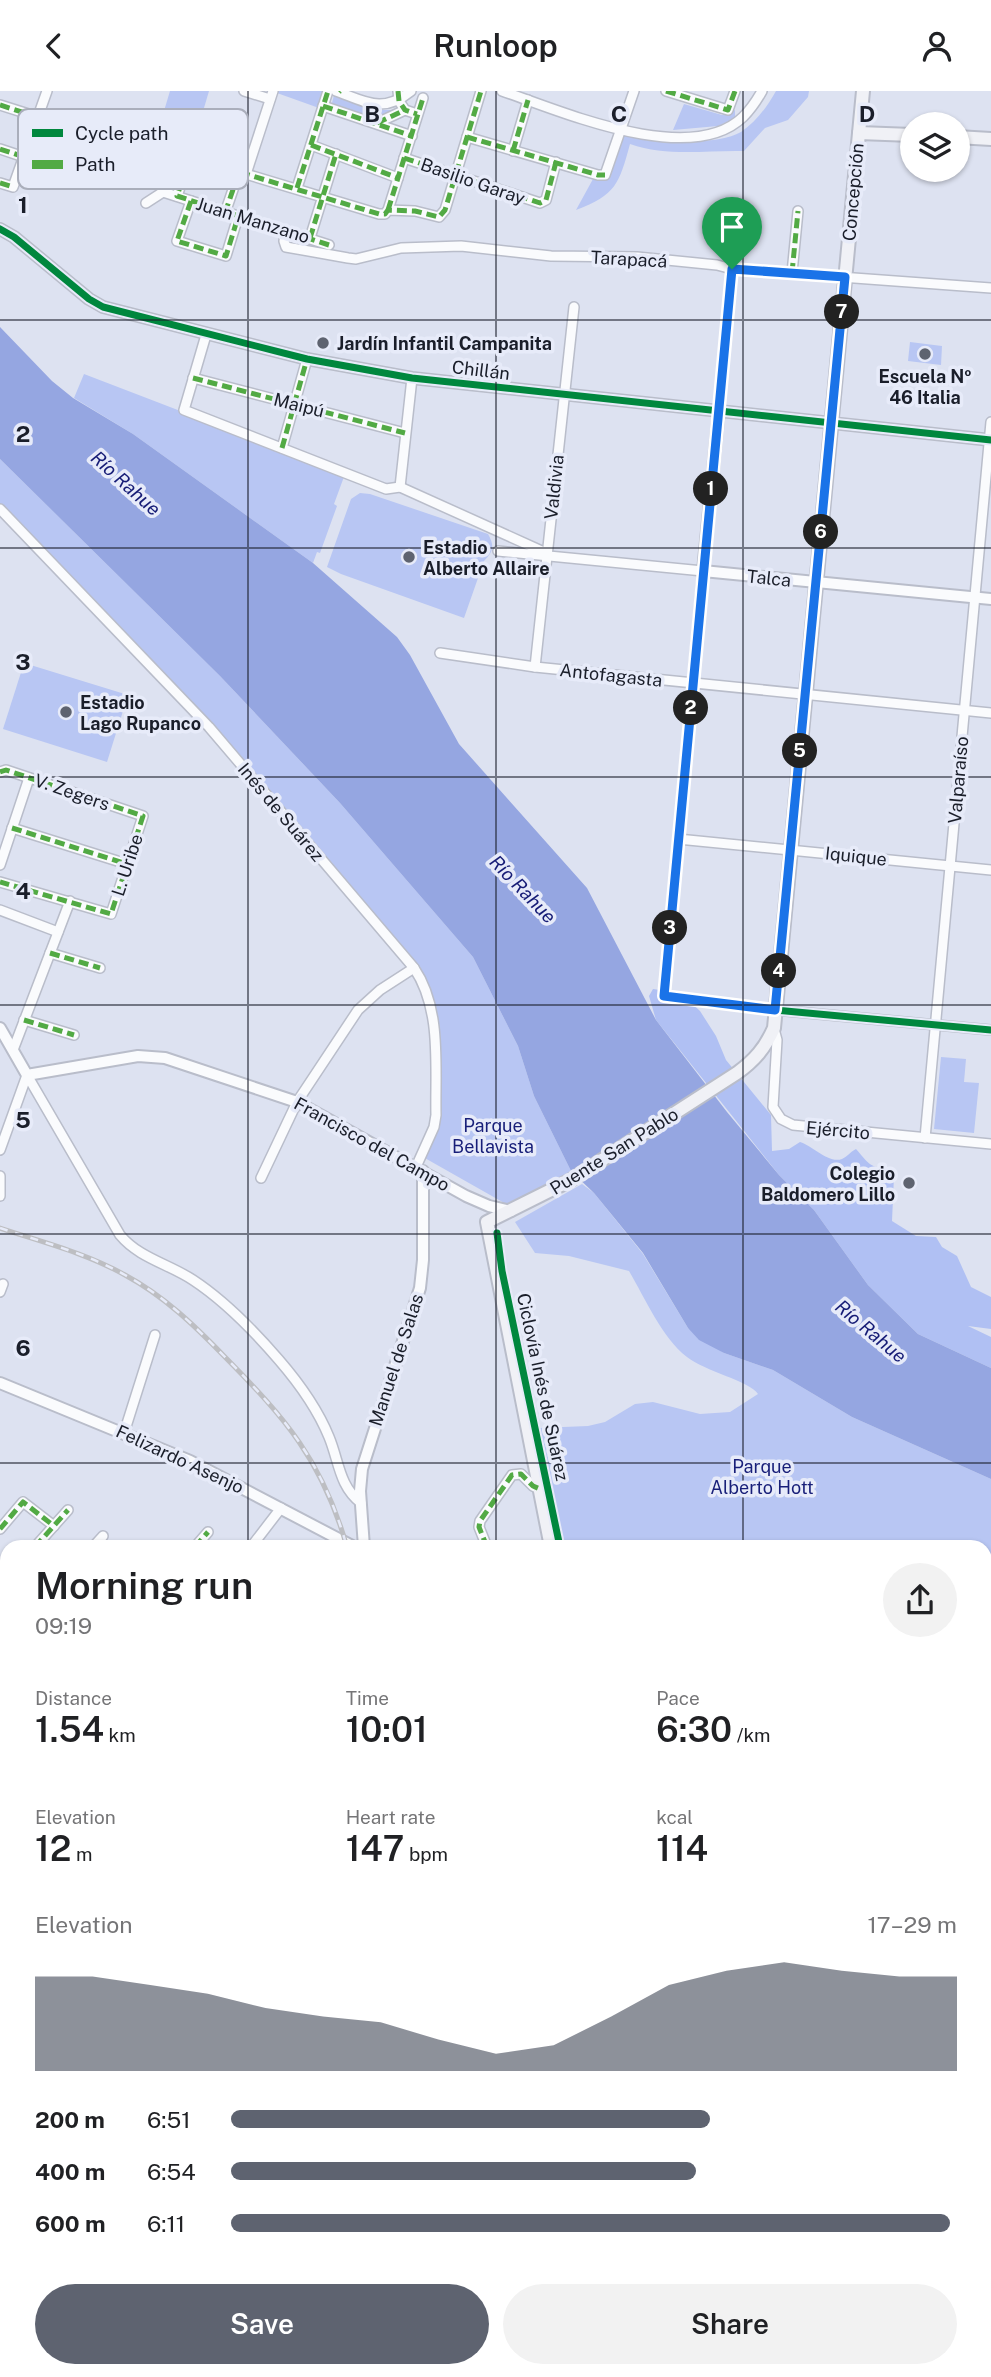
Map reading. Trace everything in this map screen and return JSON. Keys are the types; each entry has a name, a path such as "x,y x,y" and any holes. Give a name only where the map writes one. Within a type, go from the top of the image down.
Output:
{"main road":[{"name":"Concepción","path":"737,1073 754,1061 766,1046 774,1028 863,91"},
{"path":"859,133 900,135"},
{"path":"970,138 991,139"},
{"name":"Puente San Pablo","path":"487,1222 571,1180 737,1073"},
{"path":"487,1222 550,1540"}],"street":[{"path":"41,109 47,91"},
{"path":"244,91 272,95 248,160"},
{"path":"297,188 328,91"},
{"path":"338,91 377,105 411,91"},
{"path":"248,174 379,214 388,211 415,211 439,217 445,210 481,91"},
{"path":"502,91 621,131 668,138 722,131 743,118 762,91"},
{"path":"467,137 605,175 634,91"},
{"path":"666,91 689,94 728,110 735,91"},
{"path":"399,96 405,110"},
{"path":"388,211 423,98"},
{"path":"513,151 528,100"},
{"path":"0,104 18,110"},
{"path":"323,106 411,136"},
{"path":"377,123 405,110 418,114"},
{"path":"311,145 398,179"},
{"path":"0,149 18,155"},
{"path":"310,238 336,154"},
{"name":"Basilio Garay","path":"404,158 542,203 556,162"},
{"path":"0,183 13,187 18,173"},
{"path":"146,203 163,192 177,196 179,189"},
{"path":"225,213 236,189"},
{"name":"Juan Manzano","path":"177,196 329,245"},
{"path":"191,201 177,241 226,256 238,217"},
{"path":"792,273 798,211"},
{"name":"Chillán","path":"0,229 103,307 307,359 412,377 990,440"},
{"name":"Tarapacá","path":"286,230 286,247 356,259 401,248 461,246 551,256 637,257 732,269 991,288"},
{"path":"732,269 664,996 775,1010 991,1030"},
{"name":"Valdivia","path":"535,667 574,307"},
{"path":"193,378 206,335"},
{"path":"282,448 307,359"},
{"path":"400,487 412,377"},
{"name":"Maipú","path":"193,378 405,433"},
{"name":"Talca","path":"193,378 184,410 386,489 400,487 547,555"},
{"name":"Valparaíso","path":"925,1138 991,422"},
{"name":"Inés de Suárez","path":"0,509 209,727 425,983 435,1037 436,1115 420,1169"},
{"name":"Talca","path":"498,551 991,599"},
{"name":"Antofagasta","path":"440,653 535,667 991,713"},
{"name":"V. Zegers","path":"0,772 6,770 143,816"},
{"path":"0,865 29,778"},
{"name":"L. Uribe","path":"70,901 111,913 143,816"},
{"path":"12,828 127,864"},
{"name":"Iquique","path":"678,839 991,870"},
{"path":"0,881 70,901 13,1050"},
{"path":"0,910 58,932"},
{"path":"50,953 100,968"},
{"path":"261,1178 297,1102 358,1010 380,990 414,968"},
{"path":"24,1020 74,1035"},
{"path":"0,1028 120,1235 132,1248 186,1276 212,1294 268,1347 291,1374 324,1428 345,1487 361,1503"},
{"name":"Ejército","path":"774,1028 778,1040 773,1107 781,1119 793,1125 991,1144"},
{"name":"Francisco del Campo","path":"27,1075 138,1056 157,1056 297,1102 466,1196 510,1211"},
{"path":"0,1150 27,1075"},
{"name":"Manuel de Salas","path":"364,1540 360,1484 364,1463 422,1279 420,1169"},
{"path":"0,1176 0,1196"},
{"path":"466,1196 479,1208 487,1222"},
{"path":"124,1433 155,1335"},
{"name":"Felizardo Asenjo","path":"0,1383 190,1461 341,1540"},
{"path":"484,1540 479,1527 480,1519 512,1475 521,1474 540,1489"},
{"path":"0,1529 23,1502 54,1526"},
{"path":"256,1540 281,1508"},
{"path":"41,1540 68,1510"},
{"path":"201,1540 208,1532"},
{"path":"99,1540 103,1536"}],"green space":[{"path":"170,91 209,91 204,109 165,109"},
{"path":"325,91 319,108 277,93"},
{"path":"776,91 809,91 808,97 788,120 765,128 744,151 672,152 630,144 623,169 614,186 600,199 576,210 593,179 608,180 623,134 683,141 729,137 752,124"},
{"path":"334,95 380,110 396,110 376,121 331,107"},
{"path":"684,104 722,115 735,110 735,118 718,126 673,130"},
{"name":"Escuela Nº 46 Italia","path":"910,342 942,346 941,365 908,361"},
{"path":"84,374 345,474 334,504 337,506 320,553 317,552 313,563 133,434 74,398"},
{"name":"Parque Bellavista","path":"0,459 220,676 340,803 473,957 518,1046 534,1096 571,1171 561,1179 506,1204 423,1157 440,1117 426,982 226,744 0,505"},
{"name":"Estadio Alberto Allaire","path":"360,493 488,534 492,549 484,561 464,618 327,567 351,499"},
{"name":"Estadio Lago Rupanco","path":"24,663 128,695 107,762 3,729"},
{"path":"941,1057 966,1059 964,1082 979,1083 974,1133 934,1129"},
{"name":"Parque Alberto Hott","path":"582,1184 594,1193 643,1254 688,1328 724,1353 773,1370 852,1417 991,1479 991,1540 563,1540 539,1428 588,1426 605,1422 635,1404 653,1402 700,1414 730,1412 758,1394 746,1385 695,1362 678,1349 662,1329 629,1271 569,1256 535,1253 515,1222"}],"shaded area":[{"path":"653,989 681,993 700,1011 716,1036 726,1060 771,1115 772,1151 789,1149 800,1142 826,1157 837,1160 856,1149 873,1166 888,1169 894,1176 892,1221 916,1236 936,1237 942,1247 957,1256 971,1287 991,1297 991,1329 968,1326 991,1337 991,1368 918,1334 868,1285 814,1210 779,1175 656,1020 649,996"}],"water":[{"name":"Río Rahue","path":"0,327 52,381 73,398 133,434 313,563 397,637 410,655 459,744 587,888 656,1020 727,1112 779,1175 814,1210 868,1285 918,1334 991,1368 991,1479 852,1417 773,1370 724,1353 699,1340 688,1328 643,1253 594,1193 571,1171 534,1096 518,1046 473,957 340,803 220,676 0,459"}],"railway":[{"path":"0,1228 110,1267 153,1292 190,1322 284,1421 326,1489 345,1540"}],"marked path":[{"path":"297,188 328,91"},
{"path":"398,91 399,101 405,110 417,114"},
{"path":"248,175 379,214 385,214 388,210 415,211 439,217 445,210 481,91"},
{"path":"666,91 728,110 735,91"},
{"path":"388,210 423,98"},
{"path":"513,151 528,100"},
{"path":"0,105 18,111"},
{"path":"323,106 412,136"},
{"path":"377,123 405,110"},
{"path":"467,137 605,175"},
{"path":"311,145 398,178"},
{"path":"0,149 18,155"},
{"path":"310,238 336,154"},
{"path":"404,158 540,203 546,200 556,162"},
{"path":"0,183 13,187"},
{"path":"179,189 177,196 329,245"},
{"path":"225,213 233,189"},
{"path":"191,201 177,241 226,256 238,217"},
{"path":"792,273 798,211"},
{"path":"282,448 307,359"},
{"path":"193,378 405,433"},
{"path":"0,772 6,770 143,816 111,914 0,882"},
{"path":"12,828 127,864"},
{"path":"50,953 100,968"},
{"path":"24,1020 74,1035"},
{"path":"484,1540 479,1527 480,1521 512,1475 521,1474 540,1489"},
{"path":"0,1529 23,1502 54,1526"},
{"path":"41,1540 68,1510"},
{"path":"201,1540 208,1532"}],"cycle path":[{"path":"0,229 103,307 307,359 412,378 991,440"},
{"path":"732,269 664,996 775,1010 991,1030"},
{"name":"Ciclovía Inés de Suárez","path":"497,1233 502,1271 559,1540"}],"place":[{"name":"Jardín Infantil Campanita","path":"323,343"},
{"name":"Escuela Nº 46 Italia","path":"925,354"},
{"name":"Estadio Alberto Allaire","path":"409,557"},
{"name":"Estadio Lago Rupanco","path":"66,712"},
{"name":"Colegio Baldomero Lillo","path":"909,1183"}],"route":[{"path":"732,269 845,277 775,1010 664,996 732,269"}]}
